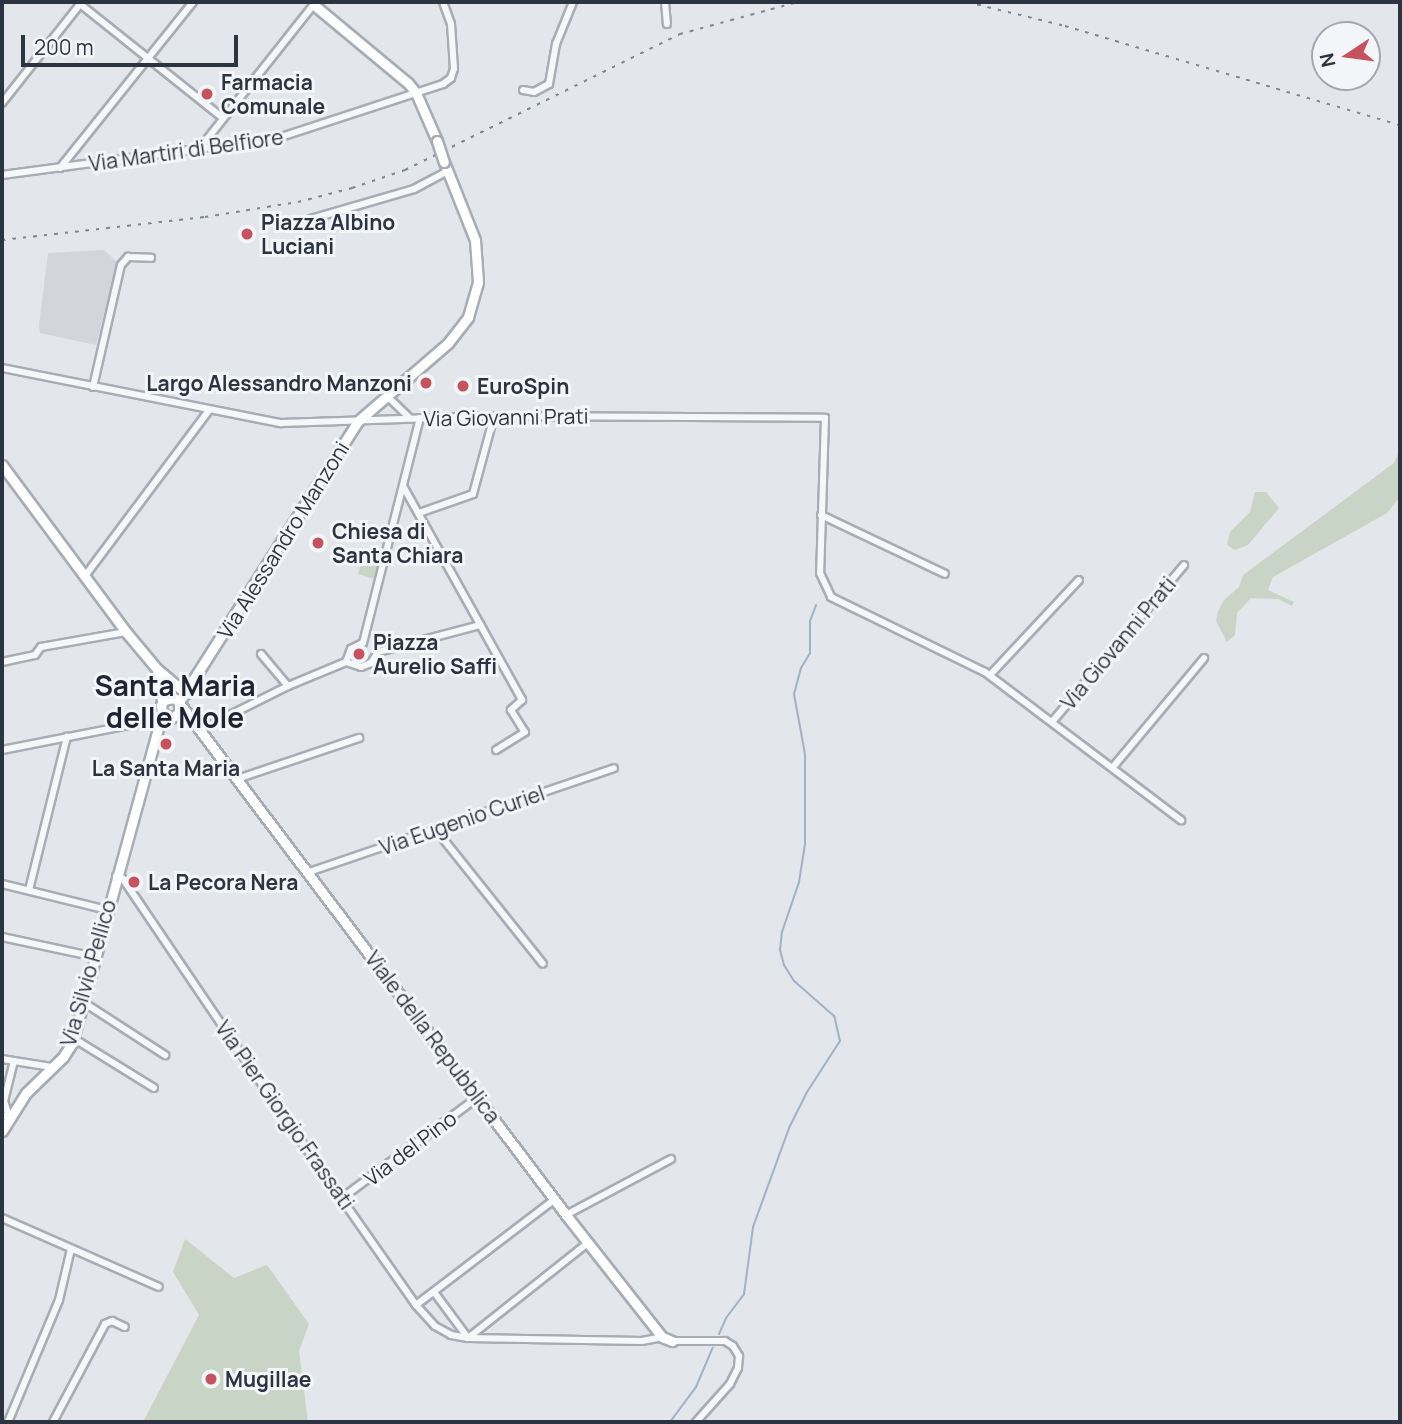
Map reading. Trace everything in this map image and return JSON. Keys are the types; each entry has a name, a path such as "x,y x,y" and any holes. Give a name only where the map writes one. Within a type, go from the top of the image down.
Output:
{"street":[{"path":"60,168 193,2"},
{"name":"Via Martiri di Belfiore","path":"2,175 302,132 443,85 453,74 452,28 443,2"},
{"path":"523,90 534,92 549,84 556,44 573,2"},
{"path":"665,2 667,24"},
{"path":"2,103 81,3 223,118"},
{"path":"200,148 315,4 416,93 475,240 478,262 474,301 460,330 358,421"},
{"path":"311,219 414,189 446,166"},
{"path":"93,387 107,315 121,265 128,257 151,258"},
{"name":"Via Giovanni Prati","path":"2,368 281,423 494,416 825,418 820,577 831,597 990,676 1181,820"},
{"path":"387,396 410,418"},
{"path":"85,576 209,410"},
{"path":"419,513 473,494 494,416"},
{"path":"157,669 162,713 198,729 346,662 351,649 363,643 420,418"},
{"name":"Via Alessandro Manzoni","path":"179,703 358,421"},
{"path":"2,465 126,632 157,669 186,693"},
{"path":"403,486 522,700 511,710 524,732 496,750"},
{"path":"821,514 945,574"},
{"name":"Via Giovanni Prati","path":"1052,722 1184,565"},
{"path":"990,676 1079,580"},
{"path":"346,662 356,667 366,666 377,652 480,625"},
{"path":"2,662 35,655 41,647 126,632"},
{"path":"261,654 288,686"},
{"path":"1113,767 1204,658"},
{"path":"162,702 170,698 179,703 179,713 174,717"},
{"name":"Viale della Repubblica","path":"179,703 554,1200 662,1337 672,1341"},
{"name":"Via Silvio Pellico","path":"2,1131 6,1116 65,1053 73,1038 162,713"},
{"path":"2,750 145,722 157,725"},
{"path":"29,890 67,737"},
{"path":"237,779 359,738"},
{"name":"Via Eugenio Curiel","path":"309,872 614,768"},
{"path":"436,830 543,964"},
{"name":"Via Pier Giorgio Frassati","path":"116,876 124,879 416,1305 439,1329 468,1338 642,1341 662,1337"},
{"path":"2,884 107,910"},
{"path":"2,937 95,957"},
{"path":"83,1002 165,1055"},
{"path":"73,1038 154,1088"},
{"path":"2,1059 52,1067"},
{"path":"6,1116 4,1101 14,1061"},
{"name":"Via del Pino","path":"342,1198 478,1097"},
{"path":"566,1215 671,1160"},
{"path":"416,1305 554,1200"},
{"path":"2,1218 159,1287"},
{"path":"434,1292 468,1338 588,1244"},
{"path":"8,1422 62,1292 71,1249"},
{"path":"53,1422 105,1324 110,1321 125,1327"},
{"path":"672,1341 725,1341 733,1346 739,1356 737,1372 727,1390 696,1422"}],"shaded area":[{"path":"104,250 117,262 96,345 40,333 48,253"}],"green space":[{"path":"1400,449 1400,497 1387,513 1273,577 1268,590 1294,602 1292,606 1278,599 1251,598 1237,613 1235,635 1227,642 1216,621 1218,611 1224,600 1239,587 1243,575 1394,463"},
{"path":"1255,492 1266,492 1279,508 1248,545 1235,550 1227,545 1230,532 1250,512"},
{"path":"366,549 381,554 373,579 358,574"},
{"path":"185,1239 234,1278 267,1265 309,1324 299,1351 308,1422 143,1422 199,1315 173,1272"}],"waterway":[{"path":"719,1334 726,1318 744,1294 753,1227 789,1128 807,1092 840,1041 834,1016 794,981 784,965 780,950 782,932 799,882 805,843 805,754 794,694 801,668 810,653 810,621 816,605"},
{"path":"670,1422 696,1387 713,1347"}],"railway":[{"path":"2,240 205,217 298,202 352,188 405,170 680,34 798,2"},
{"path":"967,2 1065,26 1400,125"}],"place":[{"name":"Farmacia Comunale","path":"207,94"},
{"name":"Piazza Albino Luciani","path":"247,234"},
{"name":"Largo Alessandro Manzoni","path":"426,383"},
{"name":"EuroSpin","path":"463,386"},
{"name":"Chiesa di Santa Chiara","path":"318,543"},
{"name":"Piazza Aurelio Saffi","path":"359,654"},
{"name":"La Santa Maria","path":"166,744"},
{"name":"La Pecora Nera","path":"134,882"},
{"name":"Mugillae","path":"211,1379"}],"district":[{"name":"Santa Maria delle Mole","path":"175,701"}]}
